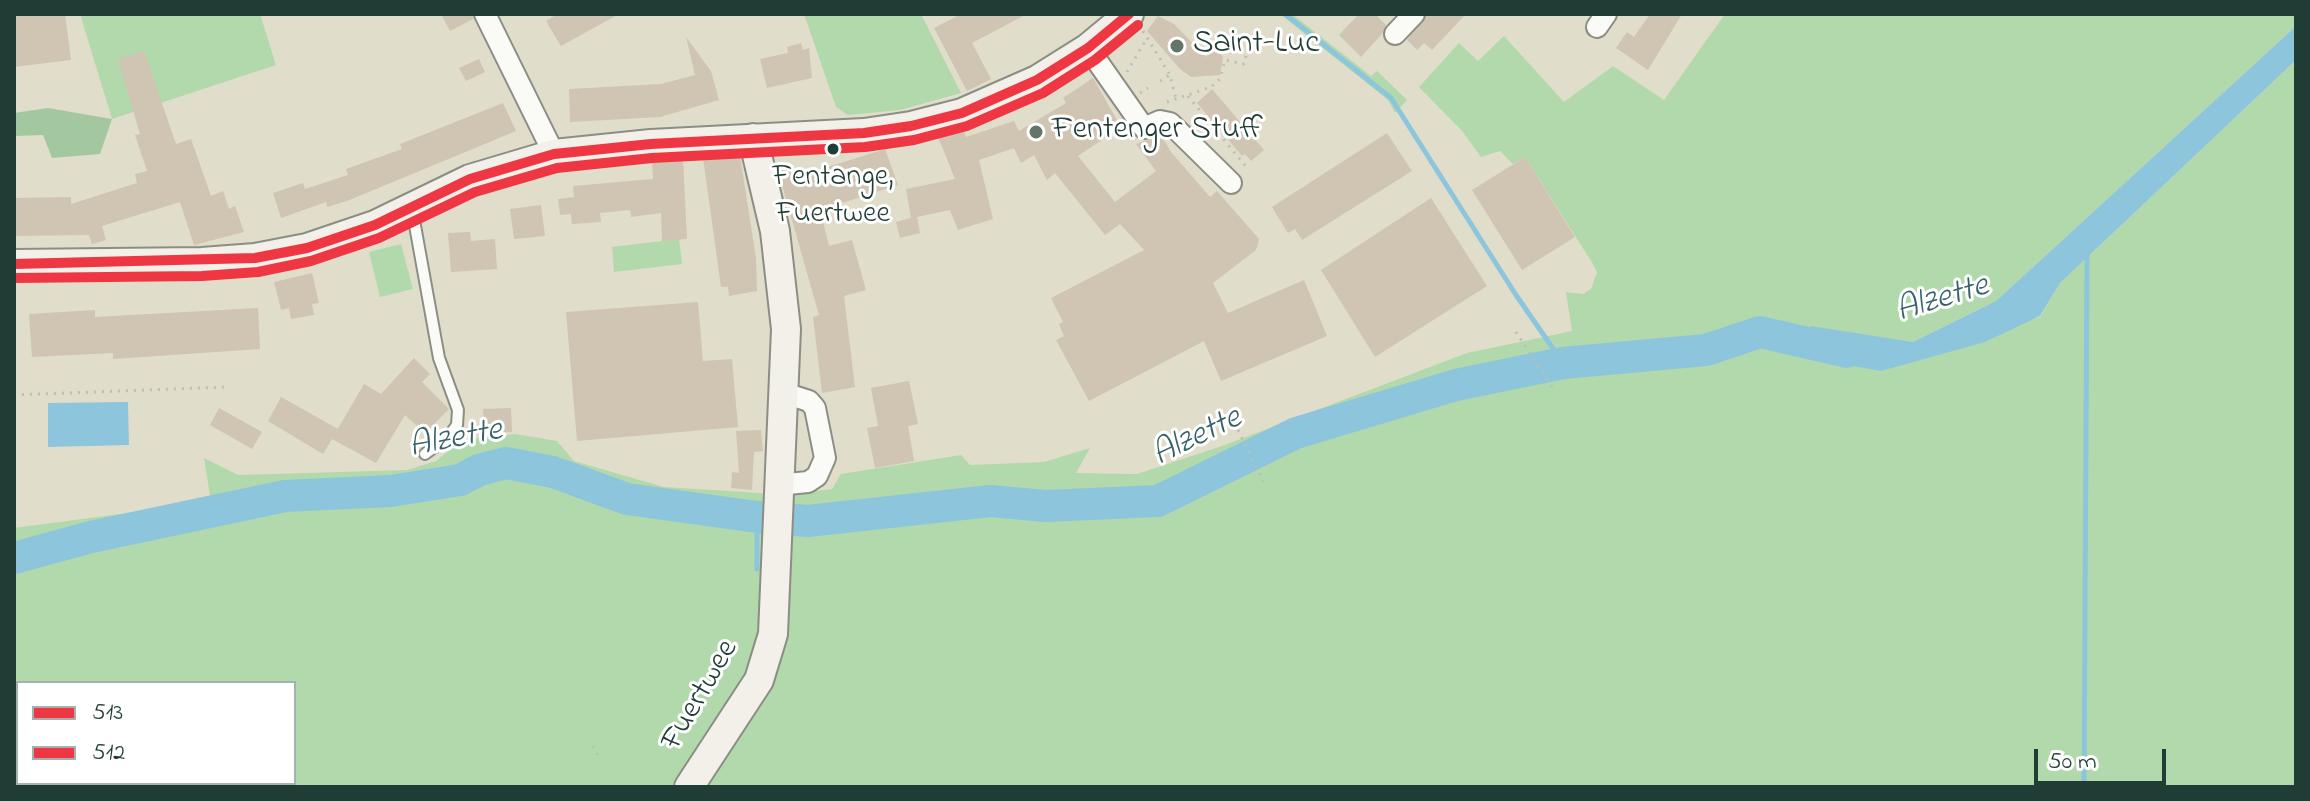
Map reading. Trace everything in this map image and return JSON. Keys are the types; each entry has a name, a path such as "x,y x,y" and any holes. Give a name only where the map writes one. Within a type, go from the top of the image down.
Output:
{"main road":[{"path":"14,264 202,262 255,258 307,248 412,208 470,179 554,154 753,138 864,133 962,113 1037,80 1136,22"},
{"name":"Fuertwee","path":"689,787 743,708 768,656 775,608 774,542 786,329 782,275 753,138"}],"street":[{"path":"485,14 554,154"},
{"path":"1395,34 1414,14"},
{"path":"1088,48 1144,128 1151,122 1170,123 1231,183"},
{"path":"777,488 808,482 817,476 825,458 815,408 809,401 784,393"}],"lane":[{"path":"412,208 439,358 458,410 457,425 449,436 425,454"}],"path":[{"path":"1136,22 1170,75 1176,99"},
{"path":"1163,102 1211,87 1220,79 1225,60 1244,64 1251,36"},
{"path":"1127,77 1147,38"},
{"path":"1160,81 1170,75"},
{"path":"1134,85 1147,99"},
{"path":"1140,93 1148,88"},
{"path":"1188,96 1248,169"},
{"path":"1516,332 1552,387"},
{"path":"14,395 226,387"},
{"path":"1238,430 1265,485"},
{"path":"593,746 600,759"}],"green space":[{"path":"80,14 260,14 276,65 112,119"},
{"path":"804,14 921,14 961,93 900,110 848,115 836,107"},
{"path":"1280,14 1292,14 1371,76 1377,71 1407,100 1395,113 1388,100"},
{"path":"1725,14 2296,14 2296,26 1996,301 1913,342 1811,327 1881,371 2040,317 2060,283 2296,60 2296,787 14,787 14,528 211,502 204,458 238,475 407,470 436,461 462,440 515,434 557,441 574,461 664,487 761,493 784,503 791,494 832,489 841,474 961,455 970,465 1044,462 1090,448 1076,473 1137,474 1222,446 1467,353 1572,331 1566,292 1583,294 1591,289 1597,272 1593,264 1525,157 1513,164 1500,151 1481,157 1463,132 1419,87 1459,43 1478,61 1504,36 1564,102 1613,66 1664,100"},
{"path":"48,108 112,119 100,154 52,158 43,135 14,136 14,113"},
{"path":"679,239 682,264 614,272 612,247"},
{"path":"401,244 413,289 380,297 369,252"}],"water":[{"path":"2296,26 2296,60 2060,283 2040,316 1985,342 1881,371 1802,357 1811,326 1913,342 1996,301"},
{"path":"128,402 129,445 48,447 48,403"}],"building":[{"path":"14,14 65,14 71,60 14,67"},
{"path":"441,14 472,14 473,19 450,31"},
{"path":"558,14 619,14 561,46 546,21"},
{"path":"961,14 1027,14 972,43 991,79 967,91 934,28"},
{"path":"1359,14 1375,14 1386,25 1361,57 1339,35"},
{"path":"1427,14 1466,14 1432,50 1424,43 1417,50 1407,40"},
{"path":"1650,14 1682,14 1648,70 1616,48 1627,32 1634,37"},
{"name":"Saint-Luc","path":"1158,16 1174,24 1206,57 1215,48 1223,57 1220,75 1191,77 1180,69 1147,31"},
{"path":"686,37 711,71 719,100 660,117 570,122 569,89 661,84 695,75"},
{"path":"801,43 803,50 809,48 812,78 767,88 760,59 788,53 787,47"},
{"path":"144,51 176,144 191,139 211,196 223,191 229,209 235,206 244,232 194,245 180,202 102,226 106,240 92,244 89,235 14,236 14,198 71,197 71,204 137,183 135,174 147,171 135,135 140,134 118,59"},
{"path":"479,59 485,72 466,81 459,68"},
{"path":"1093,78 1121,127 1078,156 1115,202 1156,171 1136,144 1161,135 1171,152 1210,197 1217,191 1259,239 1256,250 1213,283 1228,313 1304,280 1327,336 1221,381 1204,341 1089,401 1056,340 1064,336 1059,324 1063,322 1051,298 1144,250 1120,224 1105,235 1055,173 1047,180 1034,155 1021,163 1014,148 979,160 993,219 958,230 950,210 917,217 920,233 900,238 896,222 911,218 906,189 955,179 938,137 963,130 966,137 1014,121 1019,131 1066,103 1063,98"},
{"path":"1212,89 1264,150 1251,161 1245,154 1242,156 1197,103"},
{"path":"503,103 516,131 347,201 327,207 326,202 281,218 273,193 303,183 305,189 348,175 346,169 402,149 400,144"},
{"path":"1387,133 1412,171 1302,240 1295,229 1288,233 1272,207"},
{"path":"885,149 898,185 820,210 829,246 852,240 866,290 844,296 855,387 822,393 813,317 819,315 778,171 793,167 796,177"},
{"path":"740,156 756,258 757,291 729,296 728,287 721,287 703,158"},
{"path":"1525,157 1575,237 1522,270 1472,190"},
{"path":"683,159 687,239 662,241 661,213 631,217 630,210 600,213 601,222 572,224 571,214 560,215 558,199 574,197 573,186 653,179 652,161"},
{"path":"1431,198 1487,286 1375,357 1321,270"},
{"path":"541,205 545,236 514,239 510,209"},
{"path":"470,232 471,241 495,239 497,269 451,272 448,233"},
{"path":"312,273 319,303 312,304 314,315 291,319 289,308 281,310 274,282"},
{"path":"698,302 703,361 732,359 738,427 577,441 566,312"},
{"path":"258,308 260,349 113,359 113,353 32,357 29,314 95,310 95,317"},
{"path":"414,358 430,374 422,382 449,409 425,433 405,415 376,463 332,439 364,384 381,394"},
{"path":"909,381 918,424 908,426 914,461 875,468 867,428 878,426 871,388"},
{"path":"281,397 338,429 323,454 268,421"},
{"path":"219,408 262,432 252,449 210,425"},
{"path":"511,408 512,432 485,433 483,409"},
{"path":"761,430 763,451 754,452 752,490 731,488 732,472 739,473 736,431"}],"waterway":[{"path":"1285,14 1391,98 1516,295 1563,363"},
{"path":"2084,787 2087,252"},
{"name":"Alzette","path":"14,558 91,537 285,496 391,491 460,480 479,470 506,463 553,472 627,499 808,521 990,501 1046,506 1158,501 1296,433 1456,385 1563,363 1706,350 1760,332 1847,352"},
{"path":"757,517 757,569"}],"transit line":[{"name":"513","path":"14,264 255,258 307,248 375,225 470,179 554,154 651,144 864,133 911,126 962,113 1037,80 1088,48 1129,14"},
{"name":"512","path":"14,278 202,276 258,272 311,261 379,238 475,192 557,168 652,158 865,147 914,140 967,126 1043,93 1095,60 1138,25"}],"place":[{"name":"Saint-Luc","path":"1177,46"},
{"name":"Fentenger Stuff","path":"1036,132"},
{"name":"Fentange, Fuertwee","path":"833,149"}]}
